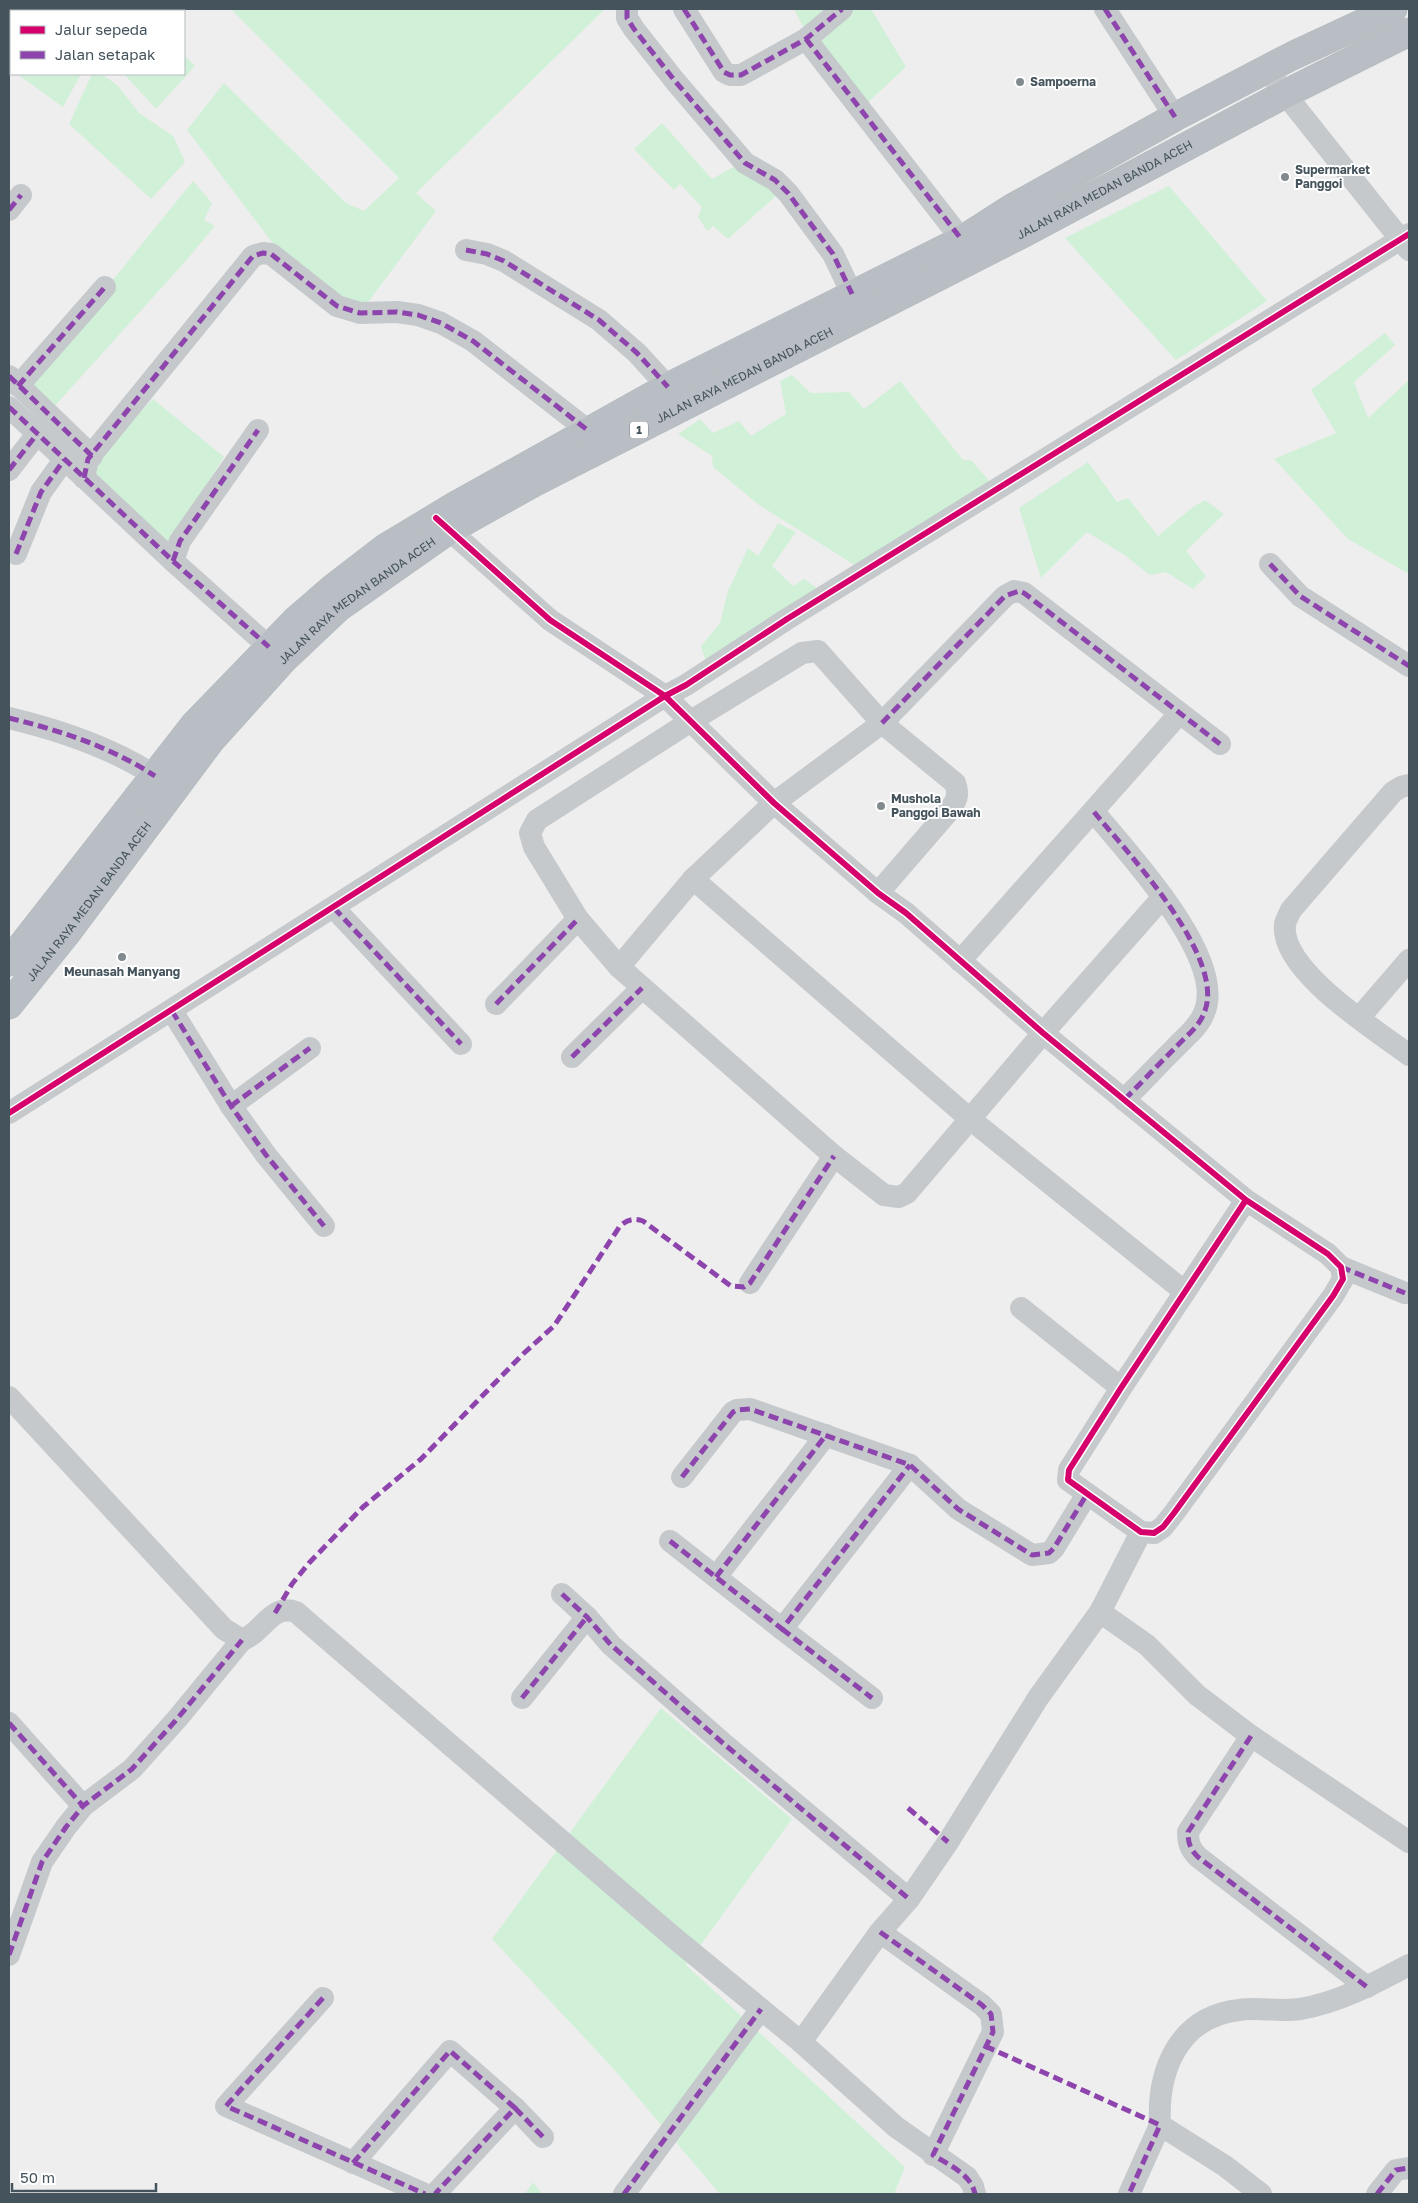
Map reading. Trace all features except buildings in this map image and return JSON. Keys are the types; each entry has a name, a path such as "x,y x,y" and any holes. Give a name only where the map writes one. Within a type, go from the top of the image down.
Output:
{"highway":[{"name":"JALAN RAYA MEDAN BANDA ACEH","path":"9,962 155,776 338,608 443,524 519,470 668,387 962,240 1012,208 1175,117 1268,69 1393,9"},
{"name":"JALAN RAYA MEDAN BANDA ACEH","path":"9,1005 83,911 203,732 269,647 333,588 384,548 443,524 535,482 1022,234 1284,94 1409,32"},
{"path":"60,897 83,911"}],"street":[{"path":"627,9 627,18 634,29 675,82 745,163 775,180 788,193 833,254 852,294"},
{"path":"684,9 724,72 730,75 741,75 806,38 842,9"},
{"path":"1105,9 1175,117"},
{"path":"806,38 962,240"},
{"path":"9,1113 812,604 1406,242 1284,94 1268,69"},
{"path":"466,250 487,254 504,261 599,320 637,353 668,387"},
{"path":"87,465 253,256 263,253 271,254 337,306 347,310 360,313 398,312 418,315 442,323 473,341 590,432"},
{"path":"105,287 14,381 87,465 176,551 269,647"},
{"path":"9,407 64,460 87,465"},
{"path":"176,551 258,430"},
{"path":"9,470 36,434"},
{"path":"16,554 41,492 64,460"},
{"path":"443,524 550,620 665,696 774,803 878,894 906,913 1043,1033 1246,1200 1328,1254 1341,1267 1405,1293"},
{"path":"1270,564 1300,596 1409,666"},
{"path":"619,967 693,879 774,803 882,723 1005,596 1019,590 1220,744"},
{"path":"878,894 948,812 957,800 958,792 955,783 882,723 818,651 802,654 691,721 537,820 530,833 534,847 578,919 619,967 834,1156 884,1194 899,1197 907,1193 1043,1033 1163,897"},
{"path":"960,961 1179,714"},
{"path":"9,718 53,728 136,763 155,776"},
{"path":"1409,785 1401,786 1393,792 1291,910 1285,923 1286,937 1303,970 1326,993 1409,1055"},
{"path":"1094,812 1163,897 1186,930 1198,954 1208,993 1207,1006 1199,1023 1124,1100"},
{"path":"693,879 970,1119 1185,1292"},
{"path":"334,908 461,1044"},
{"path":"496,1004 578,919"},
{"path":"1359,1018 1409,960"},
{"path":"572,1057 642,988"},
{"path":"172,1011 231,1106 266,1155 324,1226"},
{"path":"231,1106 310,1048"},
{"path":"750,1283 834,1156"},
{"path":"1246,1200 1069,1470 1068,1480 1087,1494 1141,1532 1154,1534 1163,1527 1333,1296 1342,1279 1341,1267"},
{"path":"1021,1308 1121,1388"},
{"path":"9,1397 224,1629 242,1640"},
{"path":"682,1477 728,1418 737,1410 750,1409 910,1465 958,1509 1032,1555 1049,1553 1054,1548 1087,1494"},
{"path":"716,1577 826,1436"},
{"path":"782,1629 910,1465"},
{"path":"801,2042 880,1932 909,1899 948,1842 1038,1698 1100,1612 1141,1532"},
{"path":"670,1541 872,1698"},
{"path":"562,1594 588,1618 618,1651 724,1744 909,1899"},
{"path":"9,1955 42,1862 83,1806 132,1769 177,1719 242,1640 251,1637 275,1613 281,1610 296,1612 672,1936 801,2042 896,2127 933,2155 967,2177 973,2186 975,2194"},
{"path":"1100,1612 1147,1645 1197,1695 1251,1736 1409,1842"},
{"path":"522,1698 588,1618"},
{"path":"9,1723 83,1806"},
{"path":"1251,1736 1188,1832 1190,1849 1367,1987"},
{"path":"880,1932 992,2014 993,2032 933,2155"},
{"path":"1129,2194 1160,2125 1159,2109 1166,2069 1175,2048 1190,2030 1210,2017 1240,2009 1299,2009 1314,2006 1367,1987 1409,1965"},
{"path":"323,1998 226,2106 425,2194"},
{"path":"624,2194 761,2009"},
{"path":"353,2163 450,2051 515,2108 543,2137"},
{"path":"436,2194 515,2108"},
{"path":"1160,2125 1225,2166 1261,2194"},
{"path":"1377,2194 1396,2170 1409,2168"}],"green space":[{"path":"9,9 37,9 38,10 10,10 9,68"},
{"path":"61,9 119,9 118,10"},
{"path":"231,9 605,9 416,193 436,211 360,313 296,274 187,130 224,83 346,203 364,211 399,178"},
{"path":"794,9 832,9 806,32"},
{"path":"851,9 871,9 906,67 863,107 813,39"},
{"path":"185,56 195,66 156,109 125,75 185,75"},
{"path":"18,75 80,75 63,107"},
{"path":"92,75 103,75 118,86 139,113 173,136 185,162 151,199 69,124"},
{"path":"662,123 712,179 739,164 778,194 728,239 713,226 707,231 698,217 702,207 680,184 674,190 634,149"},
{"path":"193,181 212,203 204,220 215,226 51,410 26,387"},
{"path":"1169,186 1267,301 1176,360 1065,238"},
{"path":"1385,333 1395,345 1354,382 1368,418 1409,380 1409,574 1348,539 1274,459 1336,433 1311,390"},
{"path":"792,375 811,393 849,392 864,409 900,381 963,460 971,460 992,484 856,566 759,505 713,467 712,456 678,434 700,419 713,433 739,421 751,436 786,414 780,381"},
{"path":"153,399 224,457 167,547 86,468"},
{"path":"1088,462 1117,502 1128,498 1158,536 1193,507 1205,500 1224,514 1186,551 1206,576 1193,589 1166,572 1150,575 1123,554 1087,532 1041,578 1019,508"},
{"path":"778,523 796,532 772,566 793,586 804,579 824,593 707,666 701,646 720,623 728,591 748,548 758,556"},
{"path":"661,1708 792,1819 686,1965 905,2167 894,2194 720,2194 611,2066 492,1939"},
{"path":"533,2182 542,2194 525,2194"}],"marked path":[{"path":"627,9 627,18 634,29 675,81 745,163 775,180 788,193 833,254 852,294"},
{"path":"684,9 724,72 730,75 741,75 806,39 842,9"},
{"path":"1105,9 1175,117"},
{"path":"806,39 962,240"},
{"path":"9,210 21,195"},
{"path":"466,250 487,254 504,261 599,320 637,353 668,387"},
{"path":"84,478 88,459 253,256 263,253 271,254 337,306 360,313 397,312 418,315 441,323 473,341 590,432"},
{"path":"18,386 105,287"},
{"path":"9,376 92,456"},
{"path":"9,407 173,561 269,647"},
{"path":"173,561 180,541 258,430"},
{"path":"9,470 37,434"},
{"path":"16,554 41,492 64,460"},
{"path":"1270,564 1300,596 1409,666"},
{"path":"882,723 1005,596 1019,591 1220,744"},
{"path":"9,718 47,728 103,748 155,776"},
{"path":"1094,812 1150,879 1170,907 1202,964 1208,991 1204,1013 1199,1023 1124,1100"},
{"path":"334,908 461,1044"},
{"path":"496,1004 578,919"},
{"path":"572,1057 642,988"},
{"path":"172,1011 231,1106 266,1155 324,1226"},
{"path":"231,1106 310,1048"},
{"path":"275,1613 292,1584 309,1563 363,1507 421,1459 523,1354 554,1326 620,1226 631,1220 643,1221 731,1286 744,1287 750,1283 834,1156"},
{"path":"1341,1267 1405,1293"},
{"path":"682,1477 733,1412 750,1409 910,1465 958,1509 1032,1555 1049,1553 1054,1548 1087,1494"},
{"path":"716,1577 826,1435"},
{"path":"670,1541 782,1629 910,1465"},
{"path":"562,1594 587,1617 611,1645 724,1744 909,1899"},
{"path":"522,1698 587,1617"},
{"path":"782,1629 872,1698"},
{"path":"9,1955 42,1862 66,1827 83,1806 132,1769 177,1719 242,1640"},
{"path":"9,1723 83,1806"},
{"path":"1251,1736 1188,1832 1190,1846 1198,1857 1367,1987"},
{"path":"908,1808 948,1842"},
{"path":"880,1932 982,2005 991,2014 993,2032 933,2155 952,2166 964,2176 973,2187 975,2194"},
{"path":"323,1998 226,2106 425,2194"},
{"path":"624,2194 761,2009"},
{"path":"985,2046 1160,2125 1129,2194"},
{"path":"353,2163 450,2051 515,2108 435,2194"},
{"path":"515,2108 543,2137"},
{"path":"1377,2194 1396,2170 1409,2168"}],"cycle path":[{"path":"9,1113 665,696 686,685 787,619 1409,234"},
{"path":"436,518 550,620 665,696 774,803 878,893 906,913 1043,1033 1246,1200 1328,1254 1341,1267 1343,1279 1333,1296 1174,1513 1163,1527 1154,1533 1141,1532 1068,1480 1069,1470 1246,1200"}],"place":[{"name":"Sampoerna","path":"1020,82"},
{"name":"Supermarket Panggoi","path":"1285,177"},
{"name":"Mushola Panggoi Bawah","path":"881,806"},
{"name":"Meunasah Manyang","path":"122,957"}]}
